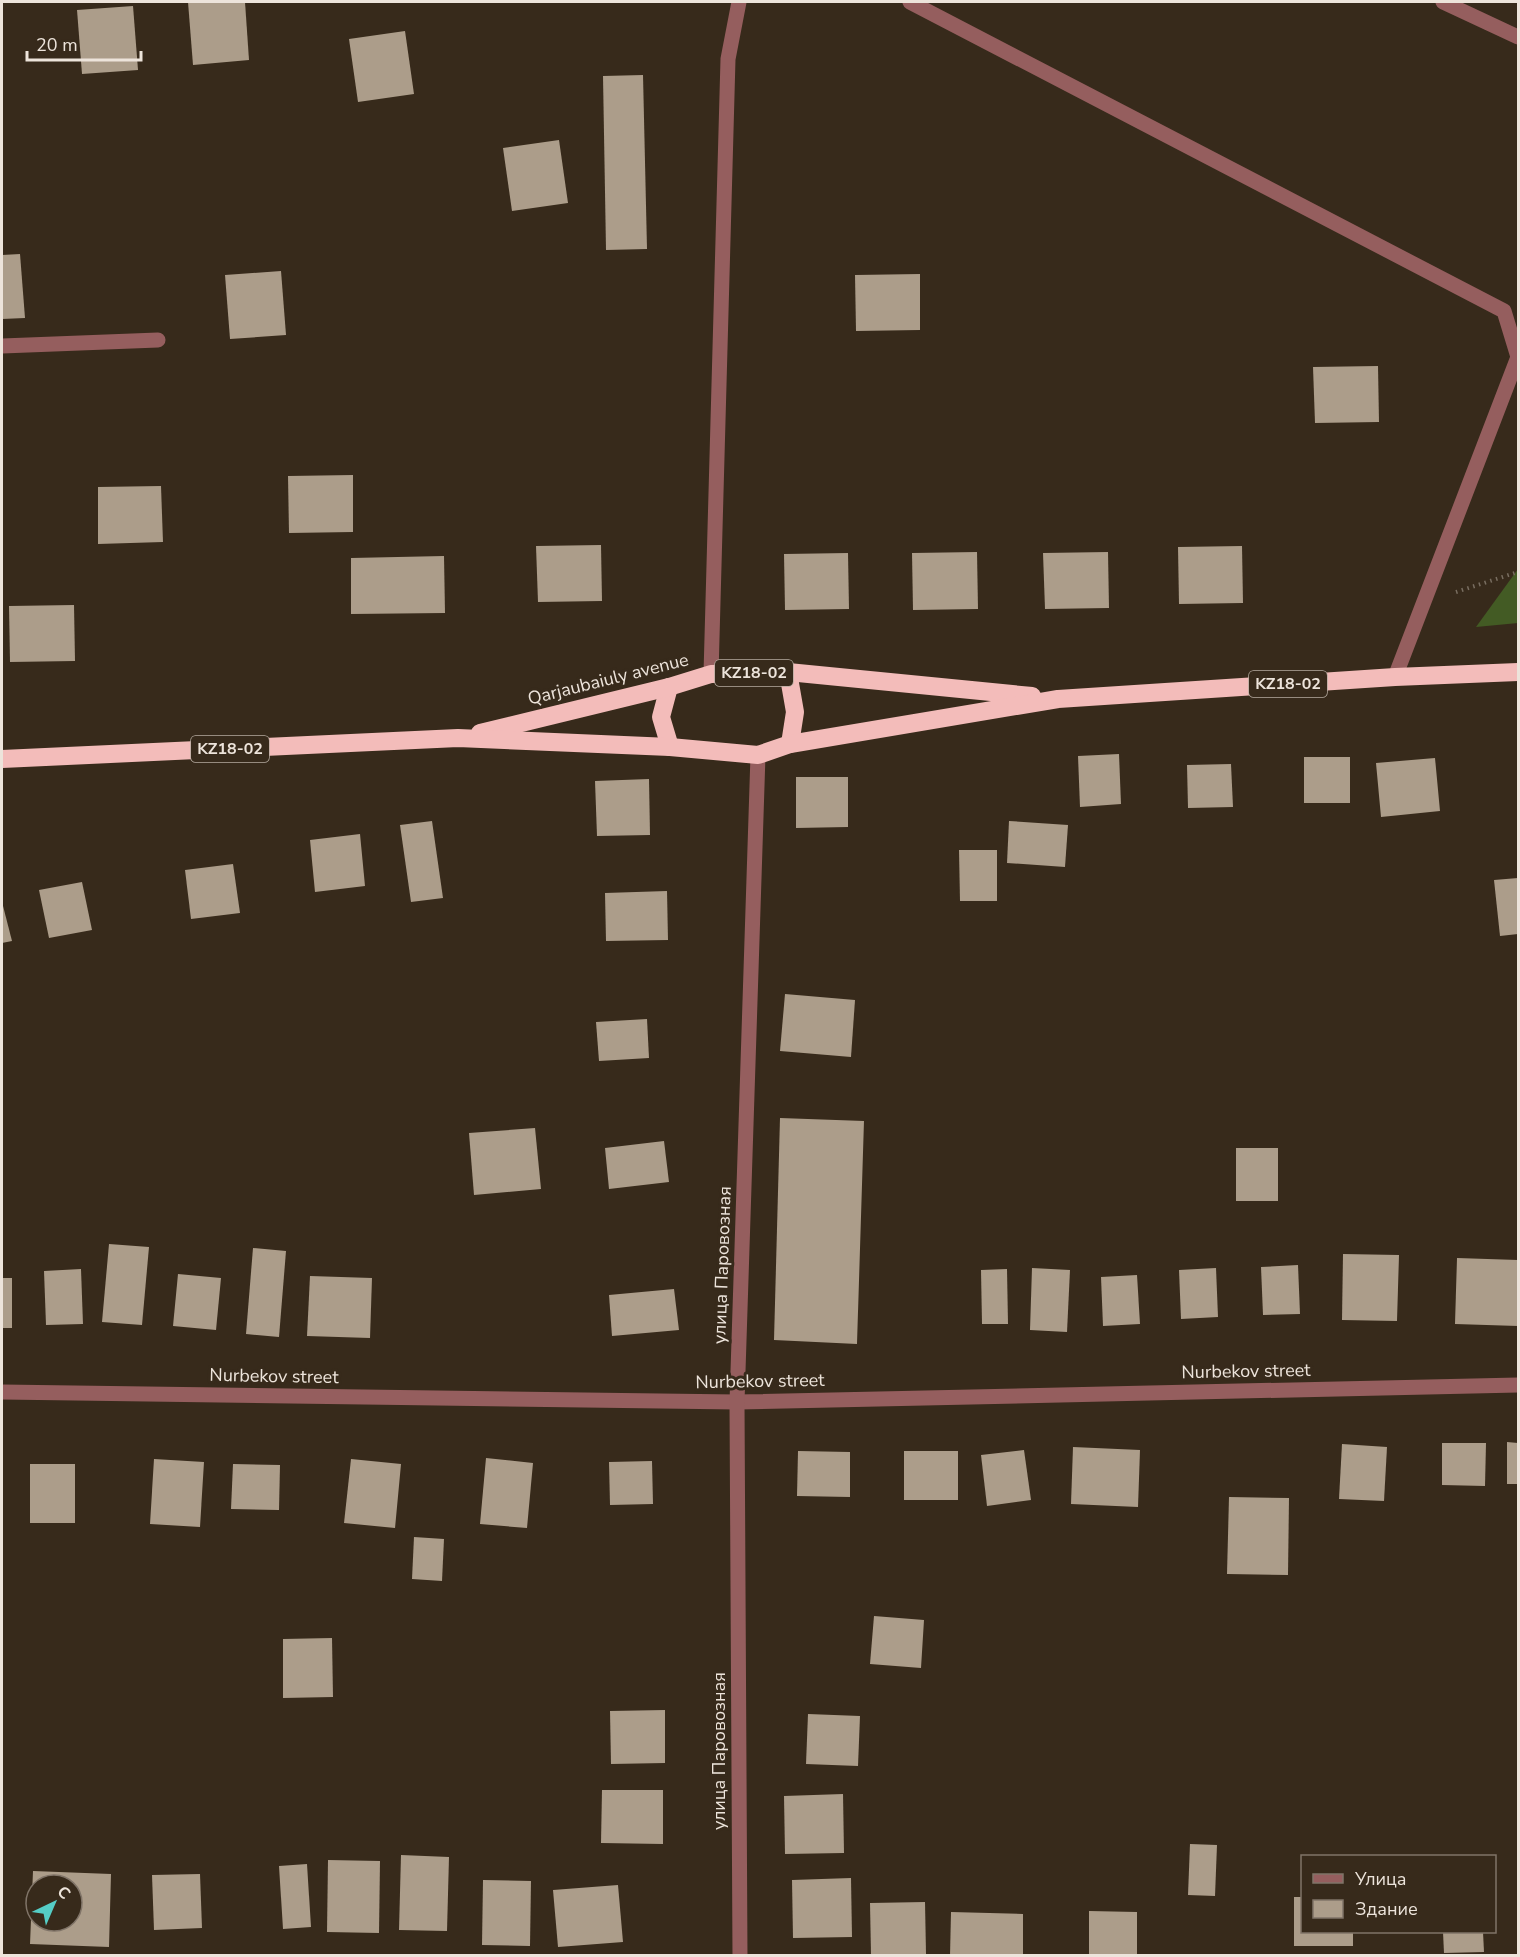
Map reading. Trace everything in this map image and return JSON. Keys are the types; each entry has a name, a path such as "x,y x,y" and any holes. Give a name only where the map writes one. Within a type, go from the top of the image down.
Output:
{"highway":[{"name":"Qarjaubaiuly avenue","path":"458,738 669,687 711,674 788,672 1058,699"},
{"name":"KZ18-02","path":"788,672 795,712 790,744"},
{"name":"Qarjaubaiuly avenue","path":"2,759 458,738 670,747 758,755 790,744 1058,699 1395,677 1518,672"},
{"path":"669,687 661,717 670,747"}],"street":[{"path":"711,674 728,59 739,2"},
{"path":"910,2 1504,311 1518,357 1395,677"},
{"path":"1443,2 1518,37"},
{"path":"2,346 158,340"},
{"name":"улица Паровозная","path":"740,1956 737,1402 758,755"},
{"name":"Nurbekov street","path":"2,1392 737,1402 1518,1385"}],"path":[{"path":"1423,603 1518,572"}],"green space":[{"path":"1518,569 1518,623 1476,627"}],"building":[{"path":"188,2 245,2 249,60 193,65"},
{"path":"133,6 138,70 82,74 77,10"},
{"path":"405,31 414,94 358,102 349,39"},
{"path":"643,75 647,249 606,250 603,76"},
{"path":"559,140 568,203 512,211 503,148"},
{"path":"20,254 25,318 2,319 2,255"},
{"path":"281,271 286,335 230,339 225,275"},
{"path":"920,274 920,330 856,331 855,275"},
{"path":"1378,366 1379,422 1315,423 1313,367"},
{"path":"353,475 353,532 289,533 288,476"},
{"path":"161,486 163,542 98,544 98,487"},
{"path":"601,545 602,601 538,602 536,546"},
{"path":"1242,546 1243,603 1179,604 1178,547"},
{"path":"977,552 978,609 913,610 912,553"},
{"path":"1108,552 1109,608 1045,609 1043,553"},
{"path":"848,553 849,609 785,610 784,554"},
{"path":"444,556 445,613 351,614 351,558"},
{"path":"74,605 75,661 10,662 9,606"},
{"path":"1119,754 1121,804 1080,807 1078,756"},
{"path":"1304,757 1350,757 1350,803 1304,803"},
{"path":"1435,758 1440,811 1381,817 1376,763"},
{"path":"1231,764 1233,807 1188,808 1187,765"},
{"path":"796,777 848,777 848,827 796,828"},
{"path":"649,779 650,835 597,836 595,781"},
{"path":"432,821 443,898 411,902 400,825"},
{"path":"1009,821 1068,825 1065,867 1007,863"},
{"path":"360,834 365,886 315,892 310,840"},
{"path":"959,850 997,850 997,901 960,901"},
{"path":"233,864 240,913 191,919 185,870"},
{"path":"1518,878 1518,934 1500,936 1494,880"},
{"path":"82,882 92,930 49,938 39,890"},
{"path":"667,891 668,940 606,941 605,893"},
{"path":"2,902 12,941 2,943"},
{"path":"785,994 855,1000 851,1057 780,1051"},
{"path":"647,1019 649,1058 599,1061 596,1022"},
{"path":"780,1118 864,1121 857,1344 774,1340"},
{"path":"535,1128 541,1189 474,1195 469,1133"},
{"path":"664,1141 669,1182 609,1189 605,1148"},
{"path":"1236,1148 1278,1148 1278,1201 1236,1201"},
{"path":"109,1244 149,1247 142,1325 102,1322"},
{"path":"253,1248 286,1251 279,1337 246,1334"},
{"path":"1343,1254 1399,1255 1397,1321 1342,1320"},
{"path":"1457,1258 1518,1260 1518,1326 1455,1324"},
{"path":"1298,1265 1300,1314 1263,1315 1261,1267"},
{"path":"1032,1268 1070,1270 1067,1332 1030,1330"},
{"path":"1216,1268 1218,1317 1181,1319 1179,1270"},
{"path":"81,1269 83,1324 46,1325 44,1271"},
{"path":"1007,1269 1008,1324 982,1324 981,1270"},
{"path":"178,1274 221,1278 216,1330 173,1326"},
{"path":"1137,1275 1140,1324 1103,1326 1101,1277"},
{"path":"310,1276 372,1278 370,1338 307,1336"},
{"path":"2,1278 12,1278 12,1328 2,1328"},
{"path":"674,1289 679,1330 612,1336 609,1295"},
{"path":"1507,1442 1518,1443 1518,1484 1507,1484"},
{"path":"1442,1443 1486,1443 1485,1486 1442,1485"},
{"path":"1342,1444 1387,1447 1384,1501 1339,1499"},
{"path":"1073,1447 1140,1450 1138,1507 1071,1504"},
{"path":"1024,1450 1031,1500 987,1506 981,1455"},
{"path":"798,1451 850,1452 850,1497 797,1496"},
{"path":"904,1451 958,1451 958,1500 904,1500"},
{"path":"486,1458 533,1463 527,1528 480,1524"},
{"path":"154,1459 204,1462 200,1527 150,1524"},
{"path":"351,1459 401,1464 395,1528 344,1523"},
{"path":"652,1461 653,1504 610,1505 609,1462"},
{"path":"30,1464 75,1464 75,1523 30,1523"},
{"path":"233,1464 280,1465 279,1510 231,1509"},
{"path":"1229,1497 1289,1498 1288,1575 1227,1574"},
{"path":"414,1537 444,1539 442,1581 412,1579"},
{"path":"874,1616 924,1620 921,1668 870,1664"},
{"path":"332,1638 333,1697 283,1698 283,1639"},
{"path":"665,1710 665,1763 611,1764 610,1711"},
{"path":"808,1714 860,1716 858,1766 806,1764"},
{"path":"602,1790 663,1790 663,1844 601,1843"},
{"path":"843,1794 844,1853 785,1854 784,1796"},
{"path":"1190,1844 1217,1845 1215,1896 1188,1895"},
{"path":"401,1855 449,1857 447,1931 399,1930"},
{"path":"328,1860 380,1861 379,1933 327,1932"},
{"path":"307,1864 311,1927 283,1929 279,1866"},
{"path":"33,1871 111,1874 109,1947 30,1944 30,1933 84,1933 84,1873 33,1873"},
{"path":"200,1874 202,1928 154,1930 152,1875"},
{"path":"851,1878 852,1937 793,1938 792,1880"},
{"path":"483,1880 531,1881 530,1946 482,1945"},
{"path":"618,1885 623,1942 558,1947 553,1890"},
{"path":"1294,1897 1301,1897 1301,1933 1353,1933 1353,1946 1294,1946"},
{"path":"925,1902 926,1954 871,1955 870,1903"},
{"path":"1089,1911 1137,1912 1137,1956 1089,1956"},
{"path":"951,1912 1023,1914 1023,1956 950,1956"},
{"path":"1443,1933 1483,1933 1484,1952 1444,1953"}]}
